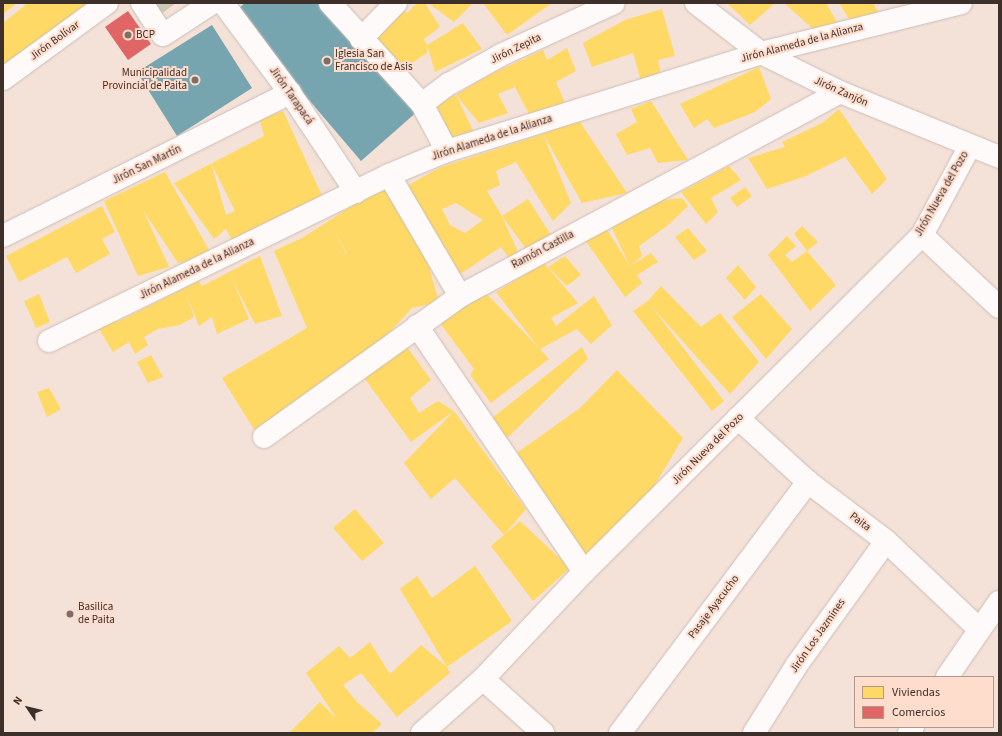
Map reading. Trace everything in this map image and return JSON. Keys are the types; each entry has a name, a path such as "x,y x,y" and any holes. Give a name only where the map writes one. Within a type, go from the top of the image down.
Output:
{"street":[{"name":"Jirón Bolívar","path":"3,79 107,3"},
{"path":"142,3 163,35 212,3"},
{"name":"Jirón Tarapacá","path":"223,3 290,94 356,192"},
{"path":"330,3 361,39 422,104 447,151"},
{"path":"361,39 396,3"},
{"name":"Jirón Zepita","path":"422,104 449,84 501,55 614,3"},
{"name":"Jirón Zanjón","path":"696,3 761,53 840,92 999,157"},
{"name":"Jirón Alameda de la Alianza","path":"50,341 388,175 447,151 761,53 961,3"},
{"name":"Ramón Castilla","path":"264,437 460,296 840,92"},
{"name":"Jirón San Martín","path":"3,236 290,94"},
{"name":"Jirón Nueva del Pozo","path":"422,733 483,679 584,572 922,235 970,146"},
{"path":"388,175 460,296"},
{"path":"922,235 999,307"},
{"path":"417,326 584,572"},
{"name":"Paita","path":"738,418 808,482 886,541 979,629"},
{"name":"Pasaje Ayacucho","path":"620,733 808,482"},
{"name":"Jirón Los Jazmines","path":"754,733 796,666 886,541"},
{"path":"948,676 999,602"},
{"path":"483,679 543,733"}],"shaded area":[{"path":"147,3 176,3 157,17"}],"building: Viviendas":[{"path":"3,3 17,3 3,14"},
{"path":"28,3 89,3 3,70 3,23"},
{"path":"417,3 425,3 440,27 424,39 427,45 427,53 397,73 366,37 396,6 407,13"},
{"path":"428,3 473,3 454,22"},
{"path":"483,3 552,3 507,35"},
{"path":"727,3 775,3 750,25"},
{"path":"784,3 826,3 842,31 821,36"},
{"path":"839,3 873,3 883,21 855,28"},
{"path":"662,9 675,56 658,60 662,79 642,85 633,53 592,67 583,43 625,20"},
{"path":"463,23 482,49 435,72 427,45"},
{"path":"567,48 576,71 556,82 567,108 532,120 515,87 498,94 508,113 479,123 456,95 489,75 543,50 547,60"},
{"path":"759,67 771,99 755,112 714,128 707,119 694,128 680,104"},
{"path":"456,95 477,139 456,146 435,104"},
{"path":"651,101 688,160 658,163 650,148 627,155 616,134 637,122 631,109"},
{"path":"839,109 887,179 872,194 841,151 845,157 806,176 767,189 748,158 785,147 782,142 822,123"},
{"path":"283,111 325,202 235,246 226,229 214,239 174,183 264,136 260,120","holes":["211,164 235,211 226,215"]},
{"path":"578,119 627,193 582,203 543,134"},
{"path":"543,134 571,203 553,221 516,162 496,171 500,185 487,191 502,216 519,254 510,259 501,247 457,276 403,188 441,167","holes":["456,203 483,220 465,233 450,225 442,209"]},
{"path":"729,166 741,180 711,198 718,212 706,224 681,192"},
{"path":"165,172 213,257 178,263 143,210 169,267 138,276 104,201"},
{"path":"387,183 429,267 439,302 412,308 377,346 258,436 222,378 307,328 274,251 304,237","holes":["334,231 347,253 340,257 346,253"]},
{"path":"745,187 752,196 737,207 730,198"},
{"path":"682,198 688,206 667,226 639,246 642,256 630,266 610,224 664,200"},
{"path":"528,199 551,235 526,249 502,216"},
{"path":"102,206 115,232 102,239 110,254 76,273 67,257 19,282 6,256"},
{"path":"604,225 630,266 651,253 658,262 637,275 642,283 625,297 583,237"},
{"path":"802,226 818,242 807,251 794,234"},
{"path":"688,228 707,251 694,260 675,237"},
{"path":"787,236 796,246 785,255 792,262 807,251 836,285 810,311 768,255"},
{"path":"260,256 282,316 255,324 232,279 249,319 217,334 212,317 199,326 187,295 194,317 180,325 158,329 144,337 148,345 135,354 129,342 113,352 99,329 116,318 117,322 199,281 202,286"},
{"path":"565,256 581,275 567,286 548,267"},
{"path":"544,263 578,303 551,318 556,326 594,296 612,325 591,344 577,329 540,349 549,359 491,403 470,375 474,369 440,323 482,289 539,348 496,292"},
{"path":"738,265 756,287 745,300 726,278"},
{"path":"661,286 701,327 720,313 759,362 730,394 651,306 724,401 712,411 633,311 648,301"},
{"path":"39,294 50,322 36,328 24,301"},
{"path":"761,294 792,329 766,359 732,317"},
{"path":"404,343 431,380 410,398 419,413 438,401 454,411 411,442 362,375"},
{"path":"582,347 588,359 501,444 487,422"},
{"path":"151,355 163,377 148,383 137,362"},
{"path":"617,370 683,438 651,491 587,559 511,457 580,408"},
{"path":"49,388 61,409 47,417 37,392"},
{"path":"454,411 526,509 504,535 455,478 431,499 404,463"},
{"path":"355,509 384,543 362,561 333,528"},
{"path":"520,521 570,568 533,601 491,546"},
{"path":"475,566 512,621 447,667 400,589 417,576 432,598"},
{"path":"370,642 390,674 421,645 447,667 450,673 397,717 361,673 343,685 357,702 382,724 372,733 289,733 320,702 337,719 306,673 339,646 350,658"}],"building: Comercios":[{"name":"BCP","path":"128,11 151,44 128,60 105,27"}],"building: Público":[{"name":"Iglesia San Francisco de Asis","path":"245,3 327,3 419,110 361,161 234,12"},
{"name":"Municipalidad Provincial de Paita","path":"212,25 252,88 177,136 137,72"}],"place":[{"name":"BCP","path":"128,35"},
{"name":"Iglesia San Francisco de Asis","path":"327,61"},
{"name":"Municipalidad Provincial de Paita","path":"195,80"},
{"name":"Basilica de Paita","path":"70,614"}]}
